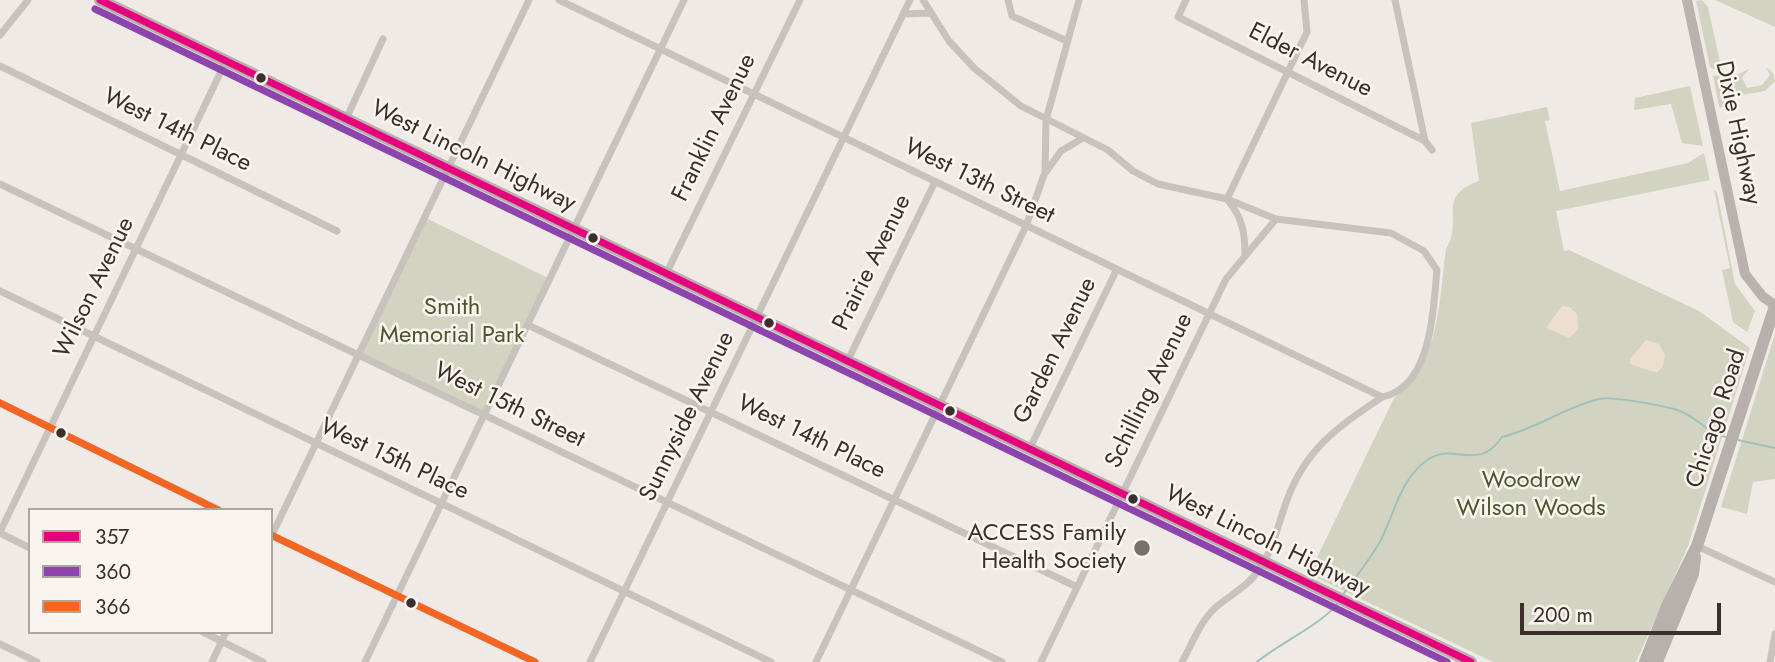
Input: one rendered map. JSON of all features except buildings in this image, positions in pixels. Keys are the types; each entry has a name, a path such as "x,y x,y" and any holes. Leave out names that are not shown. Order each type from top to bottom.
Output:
{"main road":[{"name":"West Lincoln Highway","path":"100,0 1471,662"},
{"name":"Dixie Highway","path":"1686,0 1745,274 1756,290 1775,305"},
{"name":"Chicago Road","path":"1645,662 1667,606 1697,546 1775,305"},
{"name":"Chicago Road","path":"1657,662 1693,573 1697,546"}],"street":[{"path":"0,35 28,0"},
{"path":"273,532 528,0"},
{"name":"West 13th Street","path":"559,0 1382,397"},
{"path":"365,662 684,0"},
{"name":"Franklin Avenue","path":"666,274 800,0"},
{"name":"Sunnyside Avenue","path":"590,662 910,0"},
{"path":"923,0 949,41 974,68 1021,106 1108,150 1133,171 1158,184 1227,198 1276,219 1391,233 1424,251 1437,270 1428,344 1413,377 1392,395 1382,397 1331,432 1314,450 1288,496 1264,564 1248,586 1214,609 1202,624 1182,662"},
{"path":"1008,0 1012,16 1067,41"},
{"path":"1045,172 1046,120 1079,0"},
{"name":"Elder Avenue","path":"1186,0 1178,17 1424,141"},
{"path":"1227,198 1307,32 1304,0"},
{"path":"1395,0 1424,141 1432,150"},
{"path":"903,14 930,13"},
{"path":"346,119 383,39"},
{"name":"Wilson Avenue","path":"0,533 226,61"},
{"name":"West 14th Place","path":"0,66 337,231"},
{"path":"816,662 1026,226 1045,172 1061,151 1083,138"},
{"name":"Prairie Avenue","path":"847,362 935,182"},
{"name":"West 15th Street","path":"0,184 1002,662"},
{"path":"1227,198 1239,213 1244,226 1245,256"},
{"name":"Schilling Avenue","path":"1041,662 1226,278 1276,219"},
{"name":"Garden Avenue","path":"1029,450 1117,269"},
{"name":"West 15th Place","path":"0,291 771,662"},
{"name":"West 14th Place","path":"528,325 1077,587"},
{"path":"0,403 215,508"},
{"path":"0,533 28,547"},
{"path":"273,537 535,662"},
{"path":"1697,546 1775,582"},
{"path":"207,634 263,662"},
{"path":"212,662 225,634"},
{"path":"1770,662 1775,634"},
{"path":"0,644 37,662"}],"green space":[{"path":"1702,0 1708,7 1720,62 1714,69 1710,67 1696,1"},
{"path":"1715,0 1775,0 1775,27"},
{"path":"1766,67 1773,73 1775,81 1765,91 1724,98 1725,107 1719,107 1713,76 1720,75 1720,84 1727,85 1730,78 1749,69 1742,78 1747,88 1762,85 1770,75"},
{"path":"1690,86 1703,146 1682,143 1671,104 1634,110 1635,98"},
{"name":"Woodrow Wilson Woods","path":"1547,107 1550,120 1545,121 1560,191 1688,163 1704,153 1710,180 1556,211 1564,251 1569,250 1699,311 1750,348 1688,546 1636,662 1493,662 1309,574 1394,398 1421,368 1429,350 1439,310 1446,249 1453,228 1454,202 1465,187 1479,181 1471,123"},
{"path":"1714,190 1717,192 1735,284 1755,311 1747,332 1733,322 1722,270 1730,268"},
{"name":"Smith Memorial Park","path":"424,217 550,279 484,416 358,356"},
{"path":"1775,334 1775,479 1753,482 1747,514 1721,507"}],"sand":[{"path":"1562,306 1570,307 1577,314 1578,329 1570,338 1546,328"},
{"path":"1646,340 1659,344 1665,355 1663,366 1657,373 1630,364 1630,359"}],"waterway":[{"path":"1344,593 1381,540 1410,477 1436,455 1484,453 1493,448 1502,437 1527,429 1574,407 1606,398 1636,401 1681,411 1712,432 1726,437"},
{"path":"1738,440 1775,448"},
{"path":"1257,662 1321,619 1337,604"}],"transit line":[{"name":"357","path":"100,0 1471,662"},
{"name":"360","path":"95,9 1447,662"},
{"name":"366","path":"0,403 214,508"},
{"name":"366","path":"273,536 535,662"}],"place":[{"name":"ACCESS Family Health Society","path":"1142,548"}]}
